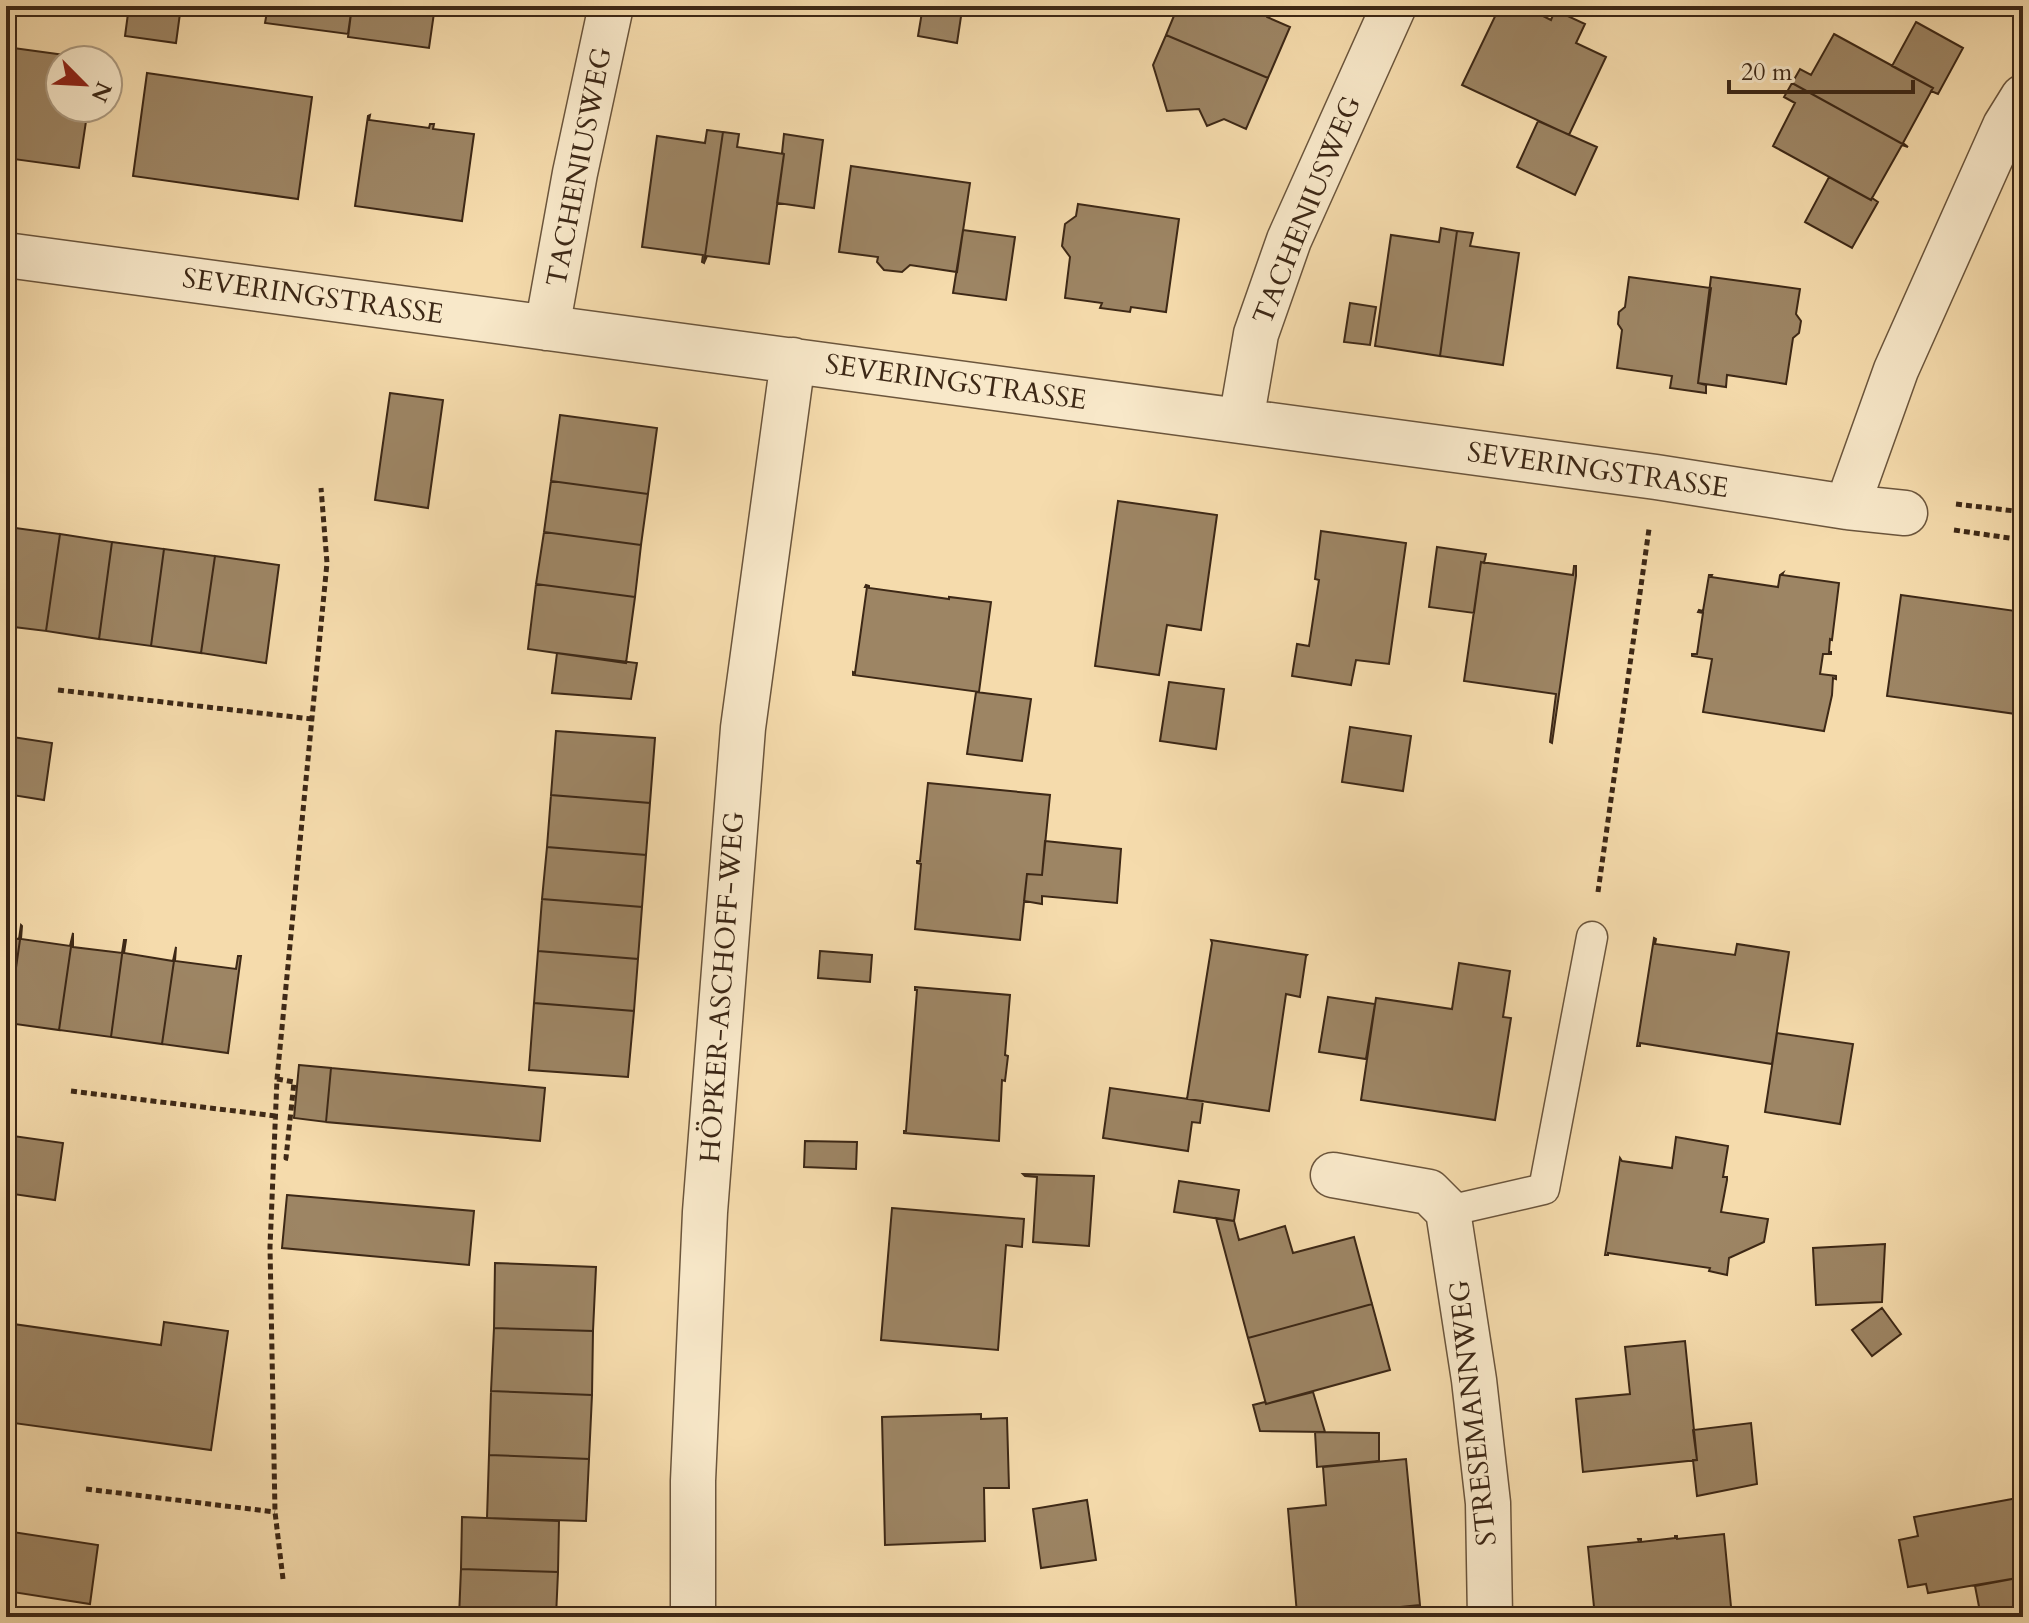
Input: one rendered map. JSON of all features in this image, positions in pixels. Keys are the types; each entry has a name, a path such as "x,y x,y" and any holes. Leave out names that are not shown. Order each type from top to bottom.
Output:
{"street":[{"name":"TACHENIUSWEG","path":"547,328 575,173 611,6"},
{"name":"TACHENIUSWEG","path":"1241,421 1256,334 1289,240 1394,6"},
{"path":"1847,507 1896,370 2005,126 2023,97"},
{"name":"SEVERINGSTRASSE","path":"6,255 1905,513"},
{"name":"HÖPKER-ASCHOFF-WEG","path":"693,1617 693,1481 705,1212 743,728 793,360"},
{"path":"1333,1175 1429,1192 1448,1211"},
{"name":"STRESEMANNWEG","path":"1448,1211 1474,1380 1488,1503 1490,1617"}],"lane":[{"path":"1448,1211 1544,1189 1592,937"}],"path":[{"path":"1592,937 1656,477"},
{"path":"283,1579 275,1512 270,1247 277,1079 327,563 321,488"},
{"path":"1905,513 1938,502 2023,512"},
{"path":"1905,513 1929,527 2023,540"},
{"path":"58,690 312,719"},
{"path":"277,1079 294,1082 286,1158 291,1159"},
{"path":"71,1091 276,1116"},
{"path":"86,1489 275,1512"}],"building":[{"path":"129,6 181,6 176,43 125,36"},
{"path":"268,6 352,6 348,34 265,23"},
{"path":"352,6 435,6 429,48 348,37"},
{"path":"923,6 962,10 957,43 918,36"},
{"path":"1178,6 1262,6 1267,17 1290,27 1268,78 1166,35"},
{"path":"1500,6 1523,6 1551,20 1555,10 1585,24 1576,43 1606,57 1569,135 1462,85"},
{"path":"1916,22 1963,48 1938,94 1931,91 1933,88 1892,66"},
{"path":"1834,34 1933,88 1903,143 1908,147 1792,83 1800,69 1811,75"},
{"path":"1166,35 1268,78 1246,129 1224,119 1207,126 1199,109 1167,111 1153,65"},
{"path":"6,47 44,52 44,124 86,124 79,168 6,158"},
{"path":"147,73 312,97 298,199 133,176"},
{"path":"1792,83 1908,147 1902,145 1871,200 1773,146 1795,103 1784,97"},
{"path":"368,116 369,120 429,128 430,124 434,124 433,129 474,134 462,221 355,206"},
{"path":"1538,121 1597,147 1575,195 1517,167"},
{"path":"707,130 723,132 704,263 703,255 642,247 657,136 705,143"},
{"path":"723,132 739,134 737,147 784,154 769,264 707,256 704,263"},
{"path":"784,134 823,140 814,208 777,203"},
{"path":"851,166 970,183 957,272 910,265 902,272 884,270 877,262 878,257 839,252"},
{"path":"1829,177 1878,202 1852,248 1805,222"},
{"path":"1078,204 1179,219 1166,312 1131,307 1130,312 1100,308 1102,303 1065,298 1070,257 1062,246 1065,224 1076,216"},
{"path":"1441,228 1457,231 1440,356 1375,346 1391,235 1439,242"},
{"path":"963,230 1015,237 1006,300 953,293"},
{"path":"1457,231 1473,233 1470,246 1519,253 1503,365 1440,356"},
{"path":"1629,277 1711,288 1698,383 1706,385 1706,393 1670,388 1672,376 1617,368 1622,330 1618,324 1619,312 1625,307"},
{"path":"1711,277 1800,289 1796,314 1801,321 1799,333 1793,338 1786,384 1727,375 1726,387 1698,383"},
{"path":"1350,303 1376,307 1370,345 1344,342"},
{"path":"390,393 443,400 428,508 375,500"},
{"path":"560,415 657,428 648,494 551,481"},
{"path":"551,481 648,494 641,545 544,532"},
{"path":"1118,501 1217,515 1201,630 1167,625 1159,675 1095,666"},
{"path":"8,527 60,534 46,631 6,626"},
{"path":"1321,531 1406,543 1389,664 1356,660 1351,685 1292,676 1297,644 1309,646 1319,580 1315,579"},
{"path":"544,532 641,545 635,597 536,584"},
{"path":"60,534 112,542 99,639 46,631"},
{"path":"112,542 164,549 151,646 99,639"},
{"path":"1437,547 1486,554 1484,563 1481,562 1474,613 1429,607"},
{"path":"164,549 215,556 201,653 151,646"},
{"path":"215,556 279,565 266,663 201,653"},
{"path":"1481,562 1573,575 1576,566 1552,743 1556,694 1464,681"},
{"path":"1709,575 1778,587 1780,575 1839,583 1830,639 1831,654 1823,654 1820,674 1836,676 1836,679 1833,678 1824,731 1703,712 1712,659 1692,654 1697,654 1703,613 1698,612 1703,611"},
{"path":"536,584 635,597 626,663 528,649"},
{"path":"866,585 869,588 949,599 991,602 979,692 853,675"},
{"path":"1901,595 2023,612 2023,715 1887,696"},
{"path":"557,653 637,663 631,699 552,693"},
{"path":"1169,682 1224,689 1216,749 1160,741"},
{"path":"976,692 1031,699 1022,761 967,754"},
{"path":"1350,727 1411,736 1403,791 1342,782"},
{"path":"556,731 655,738 650,803 551,795"},
{"path":"6,736 52,743 44,800 6,794"},
{"path":"928,783 1050,795 1042,875 1027,874 1020,940 915,929 921,864 917,861 920,861"},
{"path":"551,795 650,803 646,855 547,847"},
{"path":"1045,841 1121,849 1117,903 1042,896 1042,904 1024,901 1027,874 1042,875"},
{"path":"547,847 646,855 642,907 542,899"},
{"path":"542,899 642,907 638,959 538,951"},
{"path":"21,925 8,1023 6,937 19,939"},
{"path":"22,926 21,939 70,946 73,933 59,1030 8,1023"},
{"path":"73,933 73,947 122,953 124,940 111,1037 59,1030"},
{"path":"1654,938 1655,944 1735,955 1737,944 1789,952 1772,1064 1640,1043 1637,1046"},
{"path":"124,940 124,953 173,961 176,947 162,1044 111,1037"},
{"path":"1211,940 1307,955 1300,997 1286,994 1269,1111 1187,1099"},
{"path":"176,947 175,961 236,969 238,956 241,956 228,1053 162,1044"},
{"path":"538,951 638,959 634,1011 534,1003"},
{"path":"820,951 872,955 870,982 818,978"},
{"path":"1459,963 1510,971 1503,1017 1511,1018 1495,1120 1361,1100 1376,998 1452,1009"},
{"path":"915,987 1010,995 1005,1055 1008,1056 1005,1081 1002,1080 999,1141 904,1133"},
{"path":"1328,997 1375,1004 1366,1059 1319,1052"},
{"path":"534,1003 634,1011 628,1077 529,1070"},
{"path":"1777,1033 1853,1044 1840,1124 1765,1112"},
{"path":"299,1065 331,1068 326,1122 294,1118"},
{"path":"331,1068 545,1088 540,1141 326,1122"},
{"path":"1110,1088 1203,1101 1200,1123 1192,1122 1188,1151 1103,1138"},
{"path":"6,1135 63,1143 55,1200 6,1193"},
{"path":"1676,1137 1728,1146 1723,1177 1727,1180 1721,1212 1768,1219 1764,1242 1729,1258 1727,1275 1709,1271 1710,1268 1605,1255 1620,1158 1622,1161 1672,1168"},
{"path":"805,1141 857,1142 856,1169 804,1167"},
{"path":"1023,1174 1094,1176 1089,1246 1033,1242 1037,1177"},
{"path":"1179,1181 1239,1190 1234,1221 1174,1212"},
{"path":"287,1195 474,1211 469,1265 282,1248"},
{"path":"892,1208 1024,1219 1022,1247 1006,1245 998,1350 881,1340"},
{"path":"1216,1218 1234,1221 1239,1240 1285,1226 1293,1253 1354,1237 1372,1304 1248,1338"},
{"path":"1885,1244 1882,1302 1816,1305 1813,1248"},
{"path":"495,1263 596,1267 593,1331 494,1328"},
{"path":"1372,1304 1390,1370 1266,1404 1248,1338"},
{"path":"1882,1308 1901,1334 1872,1356 1852,1330"},
{"path":"164,1322 228,1331 211,1450 6,1422 6,1323 161,1345"},
{"path":"494,1328 593,1331 592,1395 491,1391"},
{"path":"1685,1341 1697,1460 1583,1472 1576,1399 1630,1394 1625,1347"},
{"path":"491,1391 592,1395 589,1459 489,1455"},
{"path":"1313,1392 1325,1432 1260,1431 1253,1405"},
{"path":"981,1414 981,1419 1007,1418 1009,1488 984,1488 985,1541 885,1545 882,1417"},
{"path":"1751,1423 1757,1484 1697,1496 1693,1430"},
{"path":"1315,1432 1379,1433 1379,1461 1317,1467"},
{"path":"489,1455 589,1459 586,1521 487,1518"},
{"path":"1406,1459 1420,1605 1297,1614 1288,1509 1326,1505 1323,1467"},
{"path":"2023,1497 2023,1577 1928,1593 1926,1584 1908,1587 1899,1540 1918,1536 1914,1517"},
{"path":"1087,1500 1096,1560 1041,1568 1033,1509"},
{"path":"462,1517 559,1521 558,1572 461,1569"},
{"path":"6,1531 98,1545 90,1604 6,1591"},
{"path":"1724,1534 1732,1617 1595,1617 1588,1547 1639,1542 1638,1539 1641,1542 1675,1536 1677,1539"},
{"path":"461,1569 558,1572 556,1617 459,1617"},
{"path":"2023,1577 2023,1617 1981,1617 1975,1586"}]}
